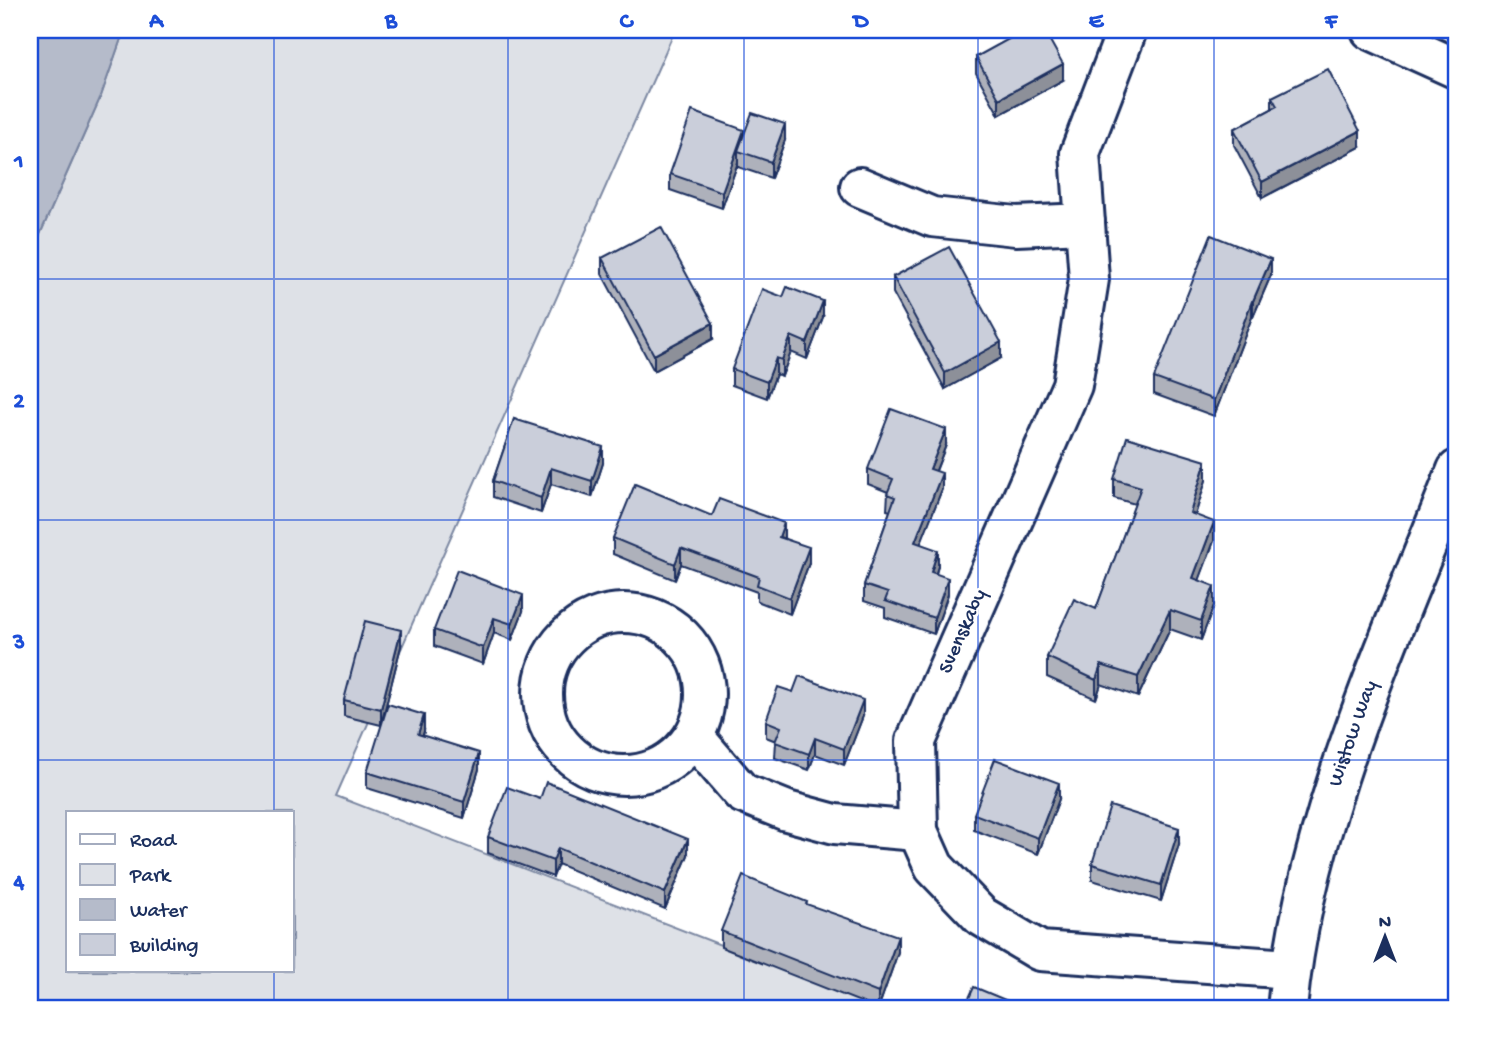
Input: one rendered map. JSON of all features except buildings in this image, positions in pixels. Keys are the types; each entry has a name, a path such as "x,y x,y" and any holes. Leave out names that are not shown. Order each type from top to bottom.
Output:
{"street":[{"name":"Svenskaby","path":"1127,30 1080,153 1089,279 1072,385 916,741 918,831 934,867 981,916 1040,951 1290,969"},
{"path":"1371,30 1457,69"},
{"path":"860,187 932,218 1016,226 1085,223"},
{"name":"Wistow Way","path":"1287,1009 1290,969 1311,865 1359,720 1457,470"},
{"path":"634,612 658,619 680,634 697,656 705,683 704,711 694,737 675,758 650,772 622,776 594,770 570,755 552,733 544,709 542,683 550,659 564,638 584,622 608,613 634,612"},
{"path":"694,737 742,793 787,811 835,824 918,831"}],"green space":[{"path":"124,30 675,30 336,796 886,1009 30,1009 30,257 101,96"}],"water":[{"path":"30,30 124,30 101,96 30,257"}]}
